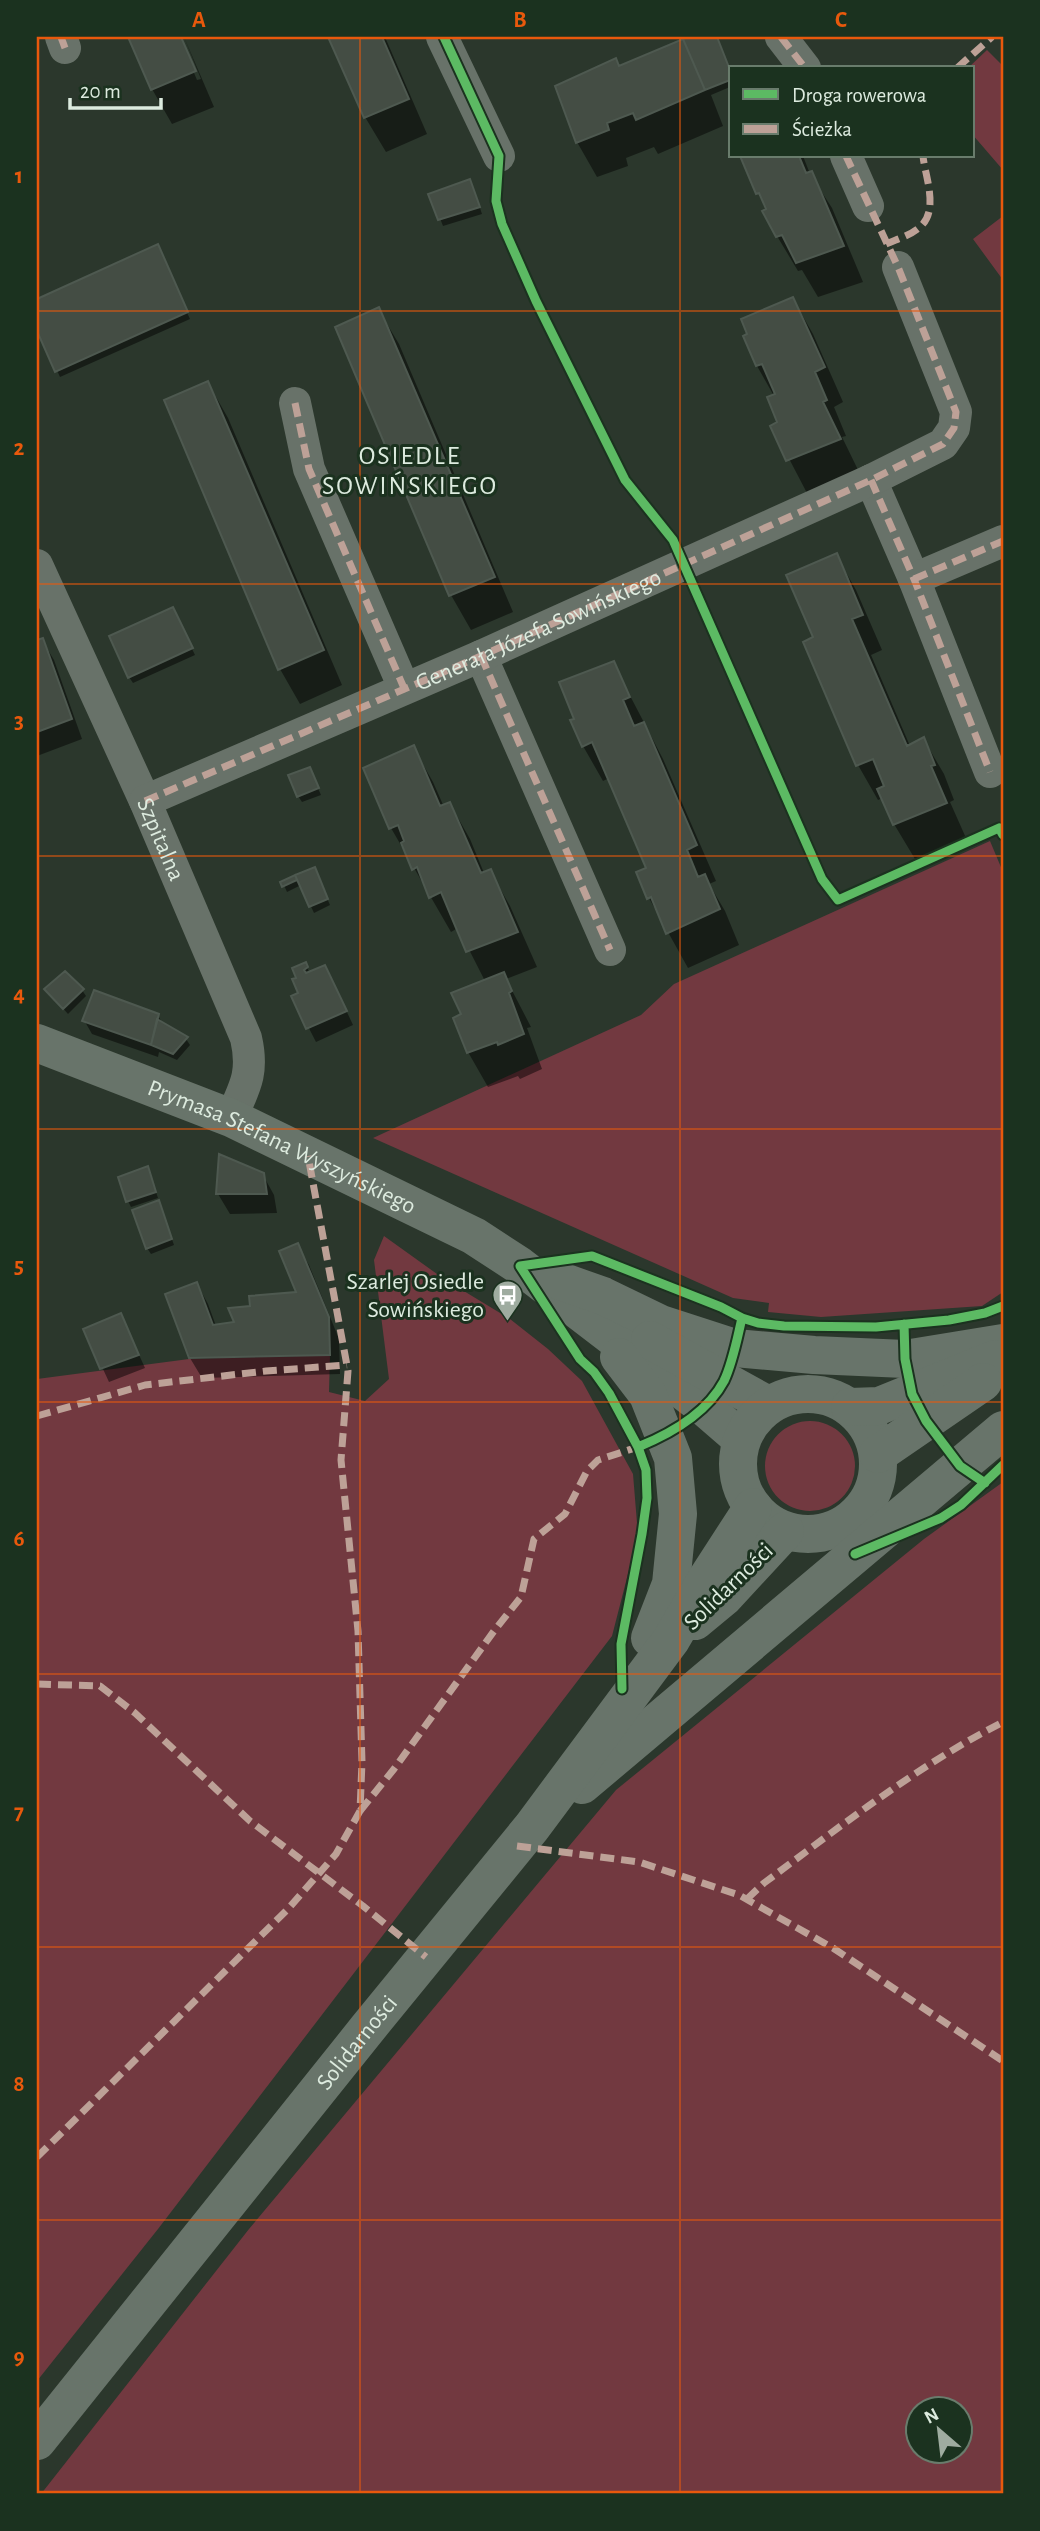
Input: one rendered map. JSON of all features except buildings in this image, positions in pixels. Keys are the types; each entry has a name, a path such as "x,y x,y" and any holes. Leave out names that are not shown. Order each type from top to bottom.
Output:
{"street":[{"path":"445,37 499,156"},
{"path":"781,37 803,66"},
{"path":"847,158 868,206"},
{"name":"Generała Józefa Sowińskiego","path":"145,801 481,656 871,480 943,444 954,428 956,412 898,267"},
{"path":"295,403 309,470 404,688"},
{"path":"871,480 914,579 990,772"},
{"path":"914,579 1003,541"},
{"name":"Szpitalna","path":"37,565 43,600 145,801 246,1038 250,1058 248,1082 231,1118"},
{"path":"481,656 610,950"},
{"name":"Prymasa Stefana Wyszyńskiego","path":"37,1043 231,1118 474,1236 520,1266 768,1405"},
{"path":"520,1266 603,1296 661,1324 735,1348 905,1359 1003,1343"},
{"path":"520,1266 621,1358 648,1395 673,1458 678,1514 671,1584 653,1632 585,1756"},
{"name":"Prymasa Stefana Wyszyńskiego","path":"520,1266 704,1407 741,1439"},
{"path":"850,1407 879,1406 1003,1356"},
{"path":"878,1454 1003,1368"},
{"path":"809,1393 831,1396 850,1407 869,1428 878,1454 877,1479 868,1500 853,1519 832,1530 808,1534 785,1531 762,1517 745,1497 737,1468 741,1439 768,1405 788,1395 809,1393"},
{"path":"532,1827 1003,1430"},
{"name":"Solidarności","path":"37,2441 532,1827 671,1640 753,1507"},
{"name":"Solidarności","path":"671,1640 724,1597 785,1531"}],"shaded area":[{"path":"987,50 1003,66 1003,170 974,136 974,66 970,66"},
{"path":"1003,216 1003,280 973,239"},
{"path":"990,841 1003,872 1003,1292 982,1306 821,1317 768,1312 769,1303 733,1298 373,1138 641,1015 674,984"},
{"path":"384,1236 444,1279 510,1319 582,1381 633,1474 638,1535 612,1636 158,2229 37,2381 37,1379 189,1359 330,1355 329,1392 365,1401 389,1379 374,1260"},
{"path":"810,1421 827,1424 842,1434 852,1449 855,1466 852,1483 842,1498 827,1508 810,1511 793,1508 778,1498 768,1483 765,1466 768,1449 778,1434 793,1424"},
{"path":"1003,1482 1003,2494 41,2494 249,2229 616,1790 924,1539"}],"marked path":[{"path":"61,37 65,48"},
{"path":"781,37 803,66"},
{"path":"959,66 992,37"},
{"path":"145,801 481,656 871,480 943,444 954,428 956,412 898,267 847,158"},
{"path":"886,244 913,232 926,219 930,192 923,158"},
{"path":"295,403 309,469 404,688"},
{"path":"871,480 914,579 990,772"},
{"path":"914,579 1003,541"},
{"path":"481,656 610,950"},
{"path":"37,2157 288,1909 336,1854 360,1811 362,1762 358,1631 341,1460 348,1371 308,1156"},
{"path":"37,1416 145,1385 347,1365"},
{"path":"360,1811 521,1597 534,1539 565,1514 587,1471 598,1460 644,1445"},
{"path":"37,1684 100,1686 135,1713 250,1821 426,1957"},
{"path":"747,1899 764,1883 880,1798 940,1758 1003,1722"},
{"path":"517,1846 639,1862 739,1895 833,1948 1003,2061"}],"cycle path":[{"path":"444,37 499,156 496,201 502,224 536,301 625,480 673,540 822,879 838,900 999,828 1003,835"},
{"path":"622,1689 621,1644 642,1534 647,1498 646,1470 638,1447 609,1393 594,1372 580,1359 520,1266 592,1256 721,1307 742,1318 784,1326 876,1327 949,1320 985,1313 1003,1306"},
{"path":"638,1447 687,1421 717,1392 730,1366 742,1318"},
{"path":"904,1324 905,1359 912,1394 926,1421 960,1466 985,1483"},
{"path":"855,1554 941,1518 961,1505 1003,1465"}],"place":[{"name":"Szarlej Osiedle Sowińskiego","path":"507,1322"}],"district":[{"name":"OSIEDLE SOWIŃSKIEGO","path":"410,470"}]}
